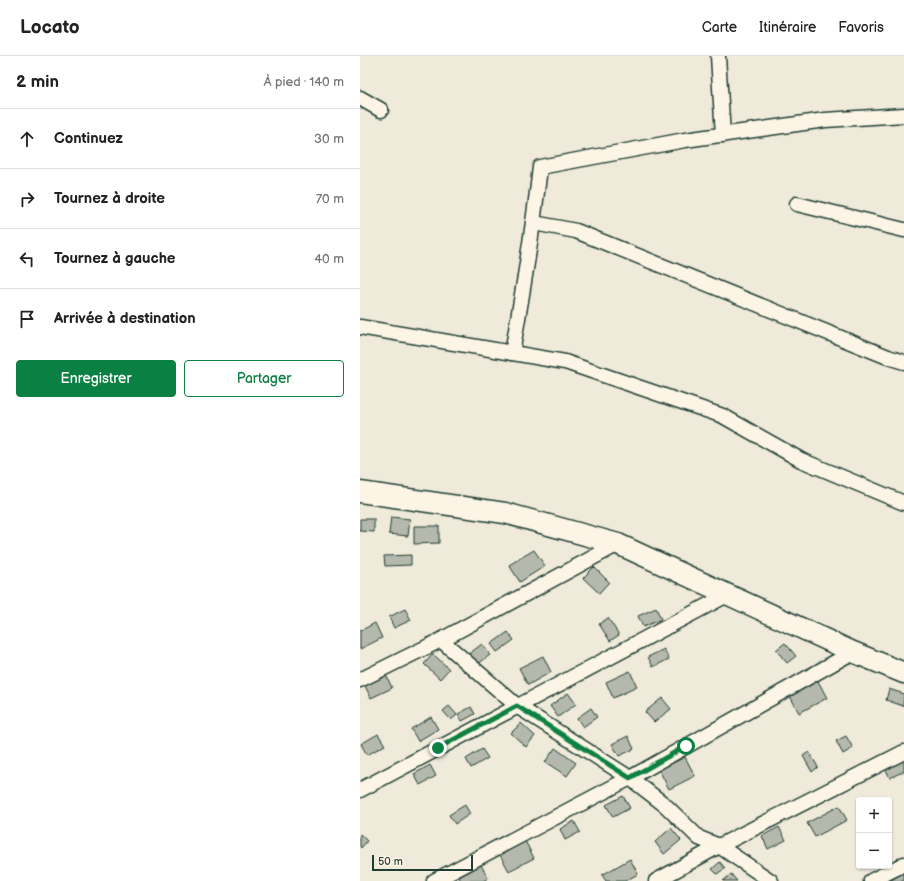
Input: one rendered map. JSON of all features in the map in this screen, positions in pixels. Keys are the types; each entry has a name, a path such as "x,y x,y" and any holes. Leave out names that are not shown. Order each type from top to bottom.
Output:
{"street":[{"path":"718,56 723,135"},
{"path":"360,98 381,110"},
{"path":"512,353 534,222 540,167 685,140 825,120 904,115"},
{"path":"797,204 904,230"},
{"path":"534,222 576,231 880,354 904,362"},
{"path":"360,327 565,362 723,416 801,460 904,503"},
{"path":"360,492 505,513 618,544 853,652 904,673"},
{"path":"360,680 441,640 618,544"},
{"path":"360,790 727,595"},
{"path":"441,640 517,706 630,778 665,805 698,838 719,846 771,881"},
{"path":"434,881 630,778 853,652"},
{"path":"656,881 719,846 904,752"},
{"path":"871,881 904,864"}],"building":[{"path":"391,517 410,519 408,536 389,534"},
{"path":"360,519 374,519 374,532 360,531"},
{"path":"414,526 439,526 439,543 414,544"},
{"path":"534,550 545,566 520,582 509,565"},
{"path":"411,555 411,565 385,566 384,556"},
{"path":"594,567 609,582 599,593 583,578"},
{"path":"656,608 661,619 643,627 638,616"},
{"path":"405,609 411,620 394,628 389,617"},
{"path":"608,618 619,635 610,641 599,624"},
{"path":"375,623 382,638 360,649 360,631"},
{"path":"508,632 514,640 497,652 491,644"},
{"path":"785,643 796,656 787,663 776,650"},
{"path":"482,644 490,655 474,667 466,656"},
{"path":"664,649 669,659 653,667 648,657"},
{"path":"433,654 449,669 440,679 424,664"},
{"path":"543,656 551,672 528,685 519,668"},
{"path":"630,671 637,687 613,698 606,682"},
{"path":"386,675 392,688 371,698 365,686"},
{"path":"818,681 827,698 799,713 790,696"},
{"path":"889,689 904,694 903,706 886,700"},
{"path":"568,693 576,704 558,717 550,706"},
{"path":"662,698 671,709 654,722 645,712"},
{"path":"449,706 457,715 451,720 443,711"},
{"path":"471,707 475,714 462,721 458,714"},
{"path":"591,708 597,717 583,727 577,718"},
{"path":"431,717 438,729 418,741 411,729"},
{"path":"521,723 535,736 526,747 511,733"},
{"path":"378,734 385,745 367,755 361,744"},
{"path":"628,736 634,749 619,756 612,744"},
{"path":"846,736 853,748 843,754 836,741"},
{"path":"555,748 576,763 567,776 545,762"},
{"path":"482,749 488,758 471,768 466,759"},
{"path":"809,752 818,767 812,772 803,756"},
{"path":"685,757 695,776 669,789 659,770"},
{"path":"901,758 904,763 904,771 890,778 884,766"},
{"path":"430,765 436,776 420,785 414,774"},
{"path":"623,796 630,808 613,817 606,805"},
{"path":"465,805 470,814 455,824 449,815"},
{"path":"839,806 847,820 815,837 807,823"},
{"path":"574,821 580,832 565,840 560,829"},
{"path":"779,827 786,840 768,849 762,836"},
{"path":"671,828 681,840 664,854 655,842"},
{"path":"360,834 367,841 361,848 360,846"},
{"path":"525,841 534,858 509,871 500,855"},
{"path":"630,859 638,874 625,881 606,881 602,875"},
{"path":"720,862 725,868 717,874 712,869"},
{"path":"481,865 488,878 483,881 461,881 459,877"},
{"path":"904,873 904,881 889,881"},
{"path":"731,874 737,881 723,881"}],"route":[{"path":"438,748 517,706 630,778 686,746"}]}
